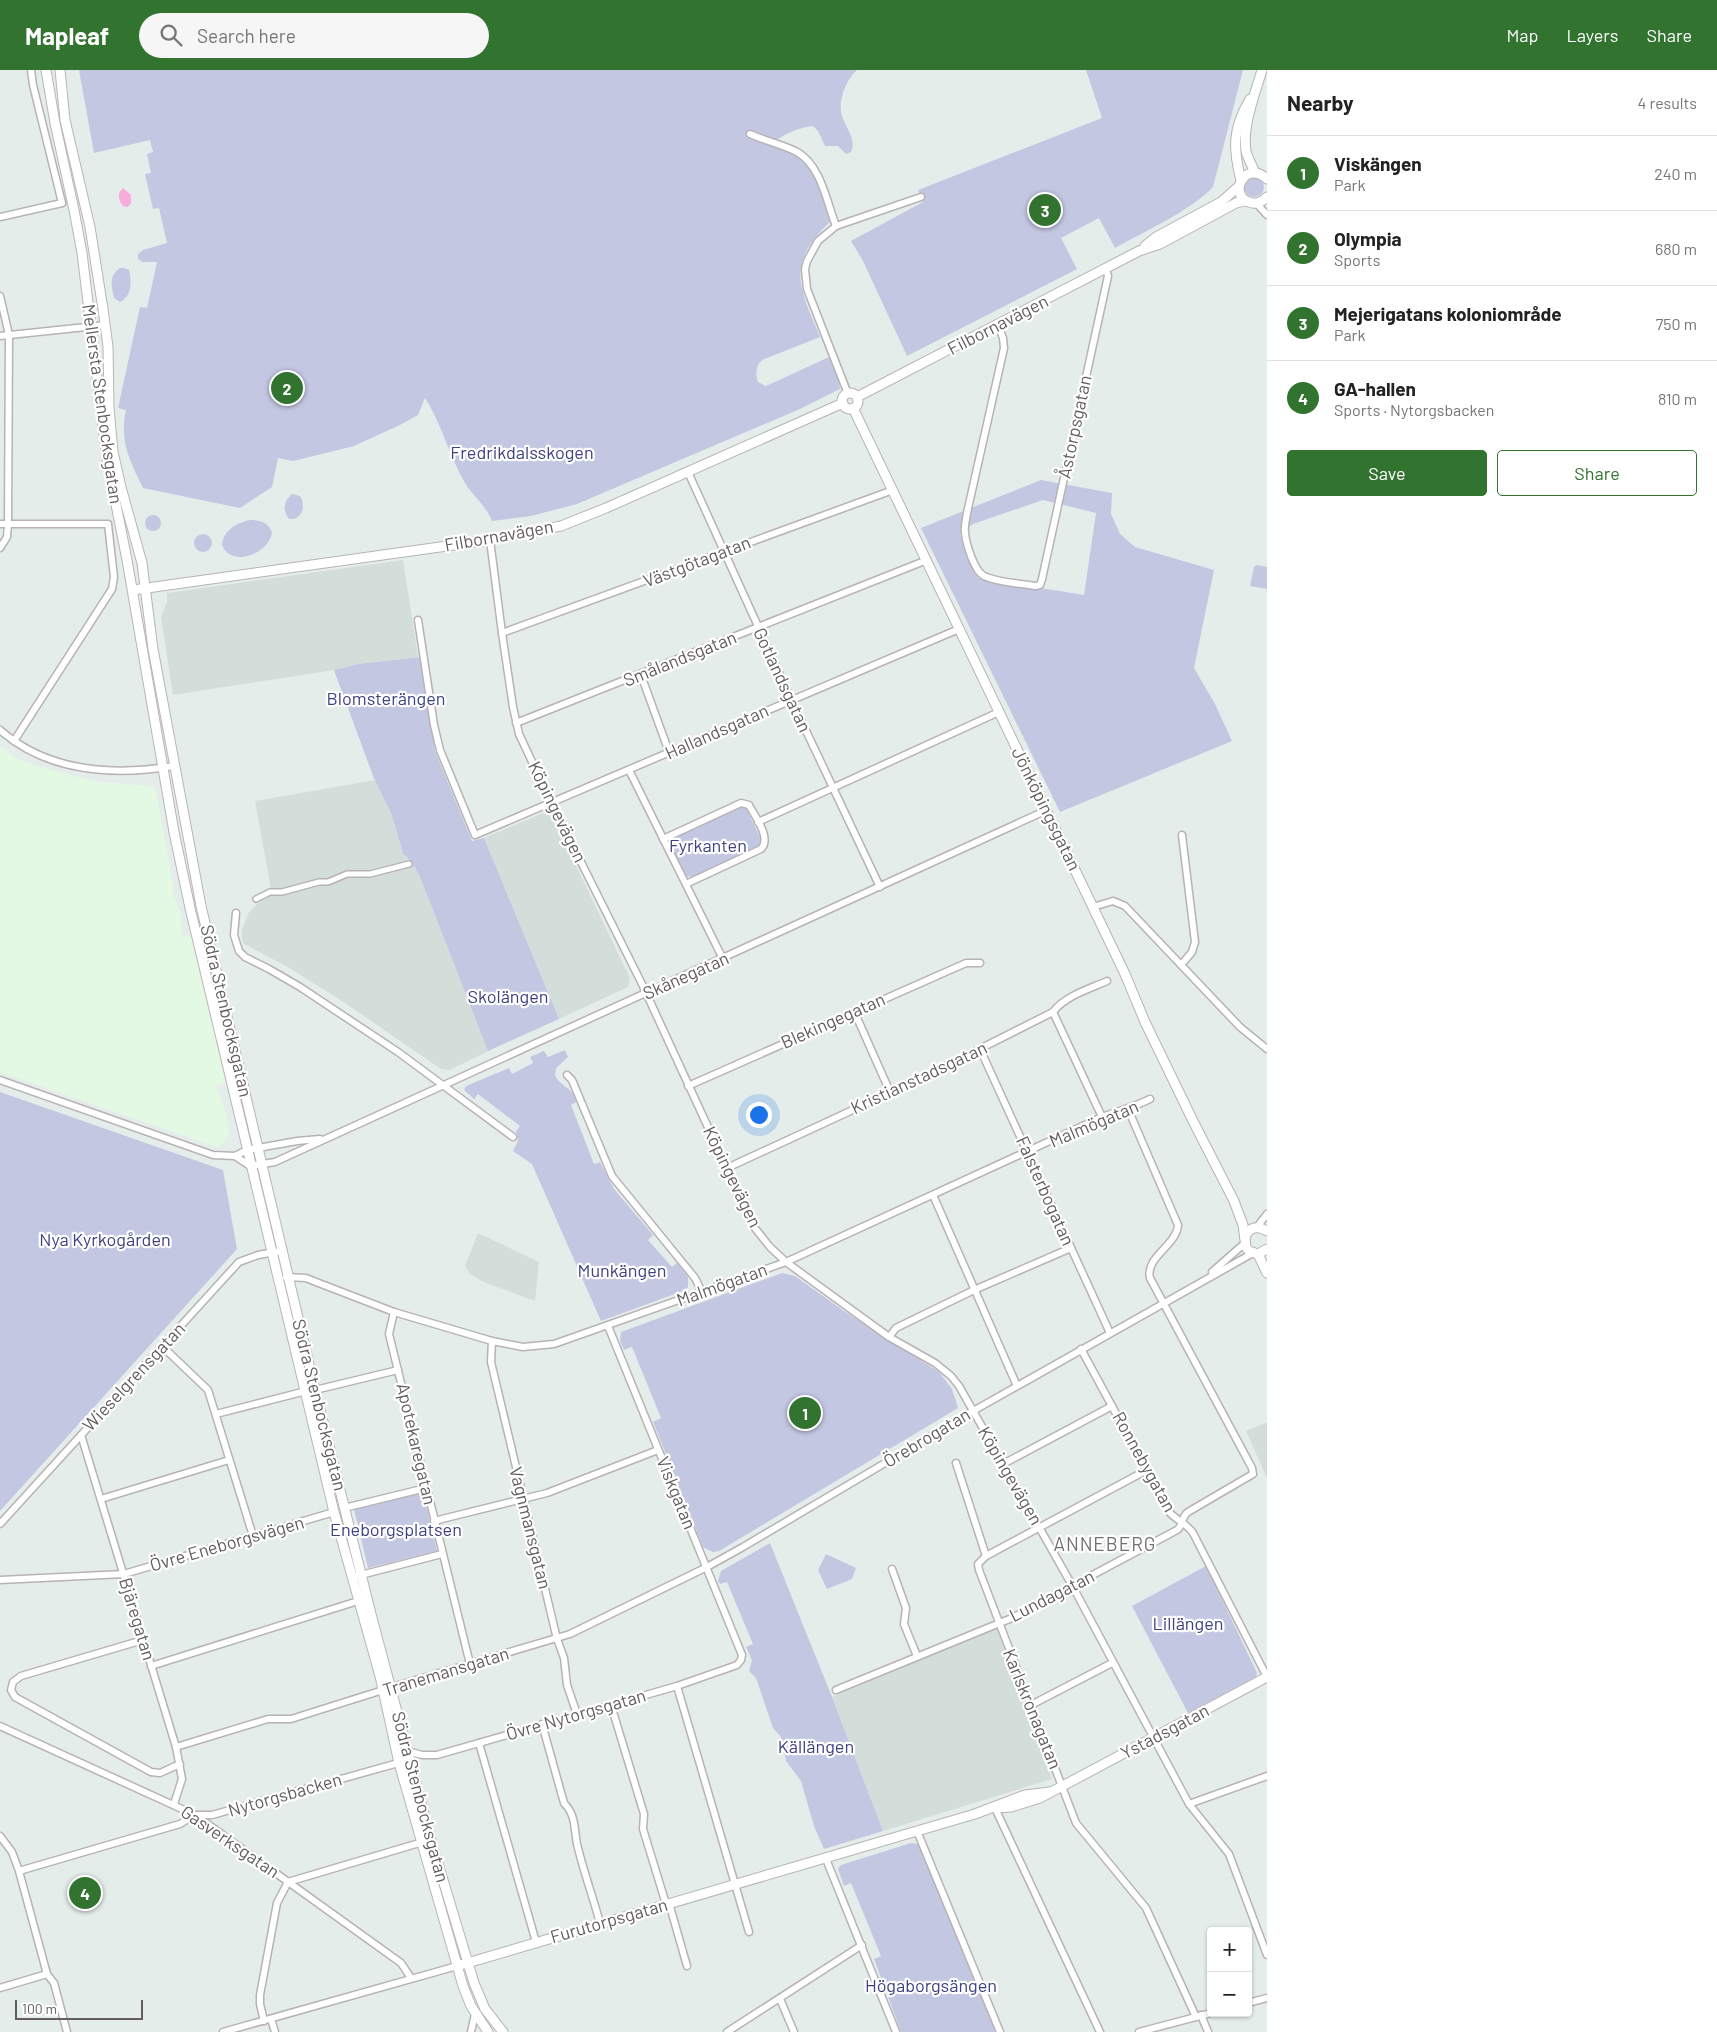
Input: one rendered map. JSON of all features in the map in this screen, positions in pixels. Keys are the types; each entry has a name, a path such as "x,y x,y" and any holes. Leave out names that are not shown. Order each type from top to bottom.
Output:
{"main road":[{"name":"Mellersta Stenbocksgatan","path":"46,70 55,124 74,210 91,326 107,459 163,768"},
{"name":"Mellersta Stenbocksgatan","path":"60,70 66,120 90,227 105,325 113,452 119,481 142,563 153,649 174,766"},
{"path":"1263,74 1244,109 1235,139 1234,152 1240,194 1245,201 1257,204 1267,200"},
{"path":"1254,93 1245,140 1248,158 1263,175"},
{"name":"Filbornavägen","path":"852,395 998,325 1106,270 1139,251 1156,237 1221,202 1247,175 1263,175"},
{"name":"Filbornavägen","path":"1139,251 1160,244 1236,203 1245,201"},
{"path":"852,395 857,403 853,408 847,408 843,403 843,397 852,395"},
{"name":"Filbornavägen","path":"132,590 490,540 534,532 568,523 843,403"},
{"name":"Jönköpingsgatan","path":"853,408 1047,810 1125,974 1161,1055 1238,1211 1244,1241"},
{"name":"Södra Stenbocksgatan","path":"174,766 199,896 288,1277 334,1512 358,1601 408,1755 426,1841 457,1966 475,2014 488,2032"},
{"name":"Södra Stenbocksgatan","path":"163,768 184,883 277,1278 344,1508 361,1575 387,1689 398,1763 485,2009 503,2032"},
{"name":"Jönköpingsgatan","path":"1238,1211 1255,1228"},
{"path":"1266,1272 1255,1253 1246,1247 1244,1241 1249,1230 1255,1228 1267,1232"},
{"path":"1255,1253 1267,1249"},
{"path":"1266,1272 1267,1258"},
{"name":"Ystadsgatan","path":"1064,1786 1267,1677"},
{"name":"Furutorpsgatan","path":"457,1966 826,1859 995,1808 1002,1802 1025,1795 1050,1792 1064,1786"}],"street":[{"path":"32,70 33,85 62,203 74,210"},
{"path":"750,134 796,151 807,159 816,174 836,226"},
{"path":"852,395 813,309 805,278 805,266 814,247 823,236 836,226 921,197"},
{"path":"0,217 62,203"},
{"path":"1257,204 1267,215"},
{"name":"Åstorpsgatan","path":"998,325 1003,338 1004,348 965,525 968,546 977,571 996,579 1034,586 1040,585 1108,276 1106,270"},
{"path":"0,296 9,335 8,524 7,537 0,548"},
{"path":"0,336 105,325"},
{"name":"Gotlandsgatan","path":"688,472 832,789 880,887"},
{"name":"Västgötagatan","path":"502,633 893,490"},
{"path":"0,524 108,524 114,577 112,589 14,741"},
{"name":"Köpingevägen","path":"490,540 516,723 551,802 647,993 754,1227 770,1247 786,1262 889,1337 935,1363 960,1386 1073,1587 1189,1804 1232,1858 1267,1955"},
{"name":"Smålandsgatan","path":"516,723 927,560"},
{"name":"Hallandsgatan","path":"418,620 440,750 475,835 791,699 960,629"},
{"path":"641,675 669,752"},
{"path":"758,822 999,712"},
{"path":"0,730 34,753 89,770 104,771 174,766"},
{"path":"629,770 723,959"},
{"path":"663,839 741,803 749,805 758,822 765,839 761,849 686,884"},
{"name":"Skånegatan","path":"250,1166 261,1166 275,1162 348,1130 1047,810"},
{"path":"1182,835 1194,945 1192,952 1182,966"},
{"path":"256,899 270,892 282,892 319,882 328,882 347,874 370,874 409,864"},
{"path":"1093,907 1110,901 1122,904 1240,1027 1267,1049"},
{"path":"236,913 234,935 239,951 245,957 300,987 398,1052 513,1137"},
{"name":"Blekingegatan","path":"688,1086 966,963 980,963"},
{"name":"Kristianstadsgatan","path":"727,1168 980,1049 1053,1012 1058,1005 1107,981"},
{"path":"854,1011 890,1092"},
{"path":"1053,1012 1102,1118"},
{"name":"Falsterbogatan","path":"980,1049 1110,1333"},
{"path":"567,1074 572,1080 615,1182 695,1278 702,1292"},
{"path":"0,1080 213,1155 235,1156 250,1166"},
{"name":"Malmögatan","path":"277,1278 288,1277 316,1282 394,1312 492,1341 523,1347 539,1347 567,1341 786,1262 1102,1118 1150,1099"},
{"path":"1128,1109 1178,1222 1177,1233 1152,1264 1149,1272 1151,1281 1163,1305"},
{"name":"Skånegatan","path":"235,1156 247,1150 257,1148 297,1141 324,1139"},
{"path":"933,1195 1017,1386"},
{"path":"1255,1228 1267,1214"},
{"name":"Örebrogatan","path":"1202,1281 1244,1241"},
{"path":"889,1337 896,1328 974,1290 1071,1248"},
{"name":"Wieselgrensgatan","path":"0,1524 239,1262 281,1251"},
{"name":"Örebrogatan","path":"707,1567 762,1537 1081,1349 1255,1253"},
{"name":"Lundagatan","path":"836,1690 1012,1618 1073,1587 1177,1530 1180,1528 1181,1521 1188,1512 1252,1476 1253,1470 1234,1432 1163,1305"},
{"name":"Apotekaregatan","path":"394,1312 389,1334 470,1664"},
{"name":"Viskgatan","path":"608,1326 707,1567 742,1655 741,1660"},
{"name":"Vagnmansgatan","path":"492,1341 490,1362 557,1638 564,1658 568,1684 577,1714"},
{"path":"162,1347 206,1388 216,1414 253,1536"},
{"name":"Ronnebygatan","path":"1081,1349 1170,1513 1193,1533 1267,1677"},
{"path":"216,1414 398,1370"},
{"path":"1003,1464 1112,1406"},
{"name":"Bjäregatan","path":"81,1435 176,1747 182,1779 174,1804"},
{"path":"434,1521 548,1493 658,1450"},
{"path":"102,1499 229,1460"},
{"name":"Karlskronagatan","path":"956,1463 986,1556 978,1564 979,1570 998,1623 1064,1786 1076,1823 1146,1908 1198,2016 1208,2032"},
{"path":"986,1556 1147,1470"},
{"path":"344,1508 426,1488"},
{"name":"Övre Eneborgsvägen","path":"0,1580 124,1574 334,1512"},
{"path":"351,1577 442,1554"},
{"name":"Tranemansgatan","path":"176,1747 268,1719 288,1720 557,1638 582,1628 707,1567"},
{"path":"892,1569 906,1608 904,1624 917,1656"},
{"path":"151,1666 358,1601"},
{"path":"143,1640 21,1676 14,1680 11,1685 12,1692 15,1697 156,1774 180,1764"},
{"name":"Övre Nytorgsgatan","path":"408,1755 437,1755 676,1686 737,1665 741,1660"},
{"path":"1031,1705 1112,1663"},
{"path":"676,1686 749,1932"},
{"path":"611,1705 644,1814 643,1829 687,1966"},
{"path":"542,1724 564,1803 570,1809 576,1827 576,1842 600,1923"},
{"name":"Gasverksgatan","path":"0,1726 195,1815 402,1963 412,1978"},
{"path":"479,1743 536,1942"},
{"name":"Nytorgsbacken","path":"19,1871 180,1824 195,1815 212,1815 398,1763 408,1755"},
{"path":"1189,1804 1267,1776"},
{"path":"995,1808 1100,2032"},
{"path":"917,1831 1000,2032"},
{"path":"0,1836 12,1852 19,1871 47,1974 54,1982 67,2032"},
{"path":"264,2020 260,1995 278,1904 288,1882 426,1841"},
{"path":"826,1859 896,2032"},
{"path":"727,2032 862,1945"},
{"name":"Furutorpsgatan","path":"223,2032 457,1966"},
{"path":"0,1988 47,1974"},
{"path":"1252,2002 1267,1998"},
{"path":"780,1999 794,2032"},
{"path":"471,2032 475,2014"},
{"path":"1139,2032 1207,2014"},
{"path":"271,2019 275,2032"}],"shaded area":[{"path":"123,188 131,195 131,203 128,207 123,206 119,199 119,194"},
{"path":"403,560 418,657 358,664 334,670 173,695 161,617 167,602 167,593"},
{"path":"0,746 17,759 40,767 93,781 153,787 156,791 174,890 172,893 181,914 182,937 192,936 226,1083 216,1086 229,1127 229,1135 219,1148 0,1072"},
{"path":"376,780 391,813 402,852 406,858 412,861 420,877 488,1051 450,1070 441,1069 345,1003 288,967 244,944 242,939 242,930 249,912 258,903 272,895 255,801"},
{"path":"543,813 552,816 630,978 628,987 559,1019 484,838"},
{"path":"478,1233 539,1262 535,1301 484,1282 470,1274 465,1266"},
{"path":"1267,1422 1267,1478 1246,1431"},
{"path":"996,1627 1052,1779 883,1831 832,1697"}],"green space":[{"name":"Fredrikdalsskogen","path":"79,70 857,70 844,89 841,100 842,116 853,142 851,152 846,154 838,146 825,146 818,131 813,126 790,132 770,145 789,151 798,156 805,164 821,191 831,221 816,236 807,250 800,276 806,303 820,337 762,360 757,367 756,373 758,382 766,386 829,357 840,389 800,409 577,504 531,516 492,521 465,483 425,398 418,415 354,446 293,461 278,458 272,487 240,508 143,488 127,451 124,431 126,410 118,408 140,307 147,308 157,262 142,262 138,259 138,254 143,250 167,243 159,208 153,209 145,174 151,173 147,154 153,152 150,140 94,153"},
{"path":"1086,70 1243,70 1213,187 1193,204 1115,248 1099,218 1061,238 1077,269 907,356 863,261 851,241 923,202 918,190 1102,118"},
{"path":"1254,177 1261,180 1264,187 1261,194 1254,197 1247,194 1244,187 1247,180"},
{"path":"120,268 129,270 131,284 127,296 120,302 114,298 112,278"},
{"path":"1041,480 1112,493 1111,514 1120,534 1135,547 1214,570 1194,668 1215,704 1232,741 1060,812 921,528","holes":["1043,500 1096,513 1084,595 978,578 964,548 960,534 973,524"]},
{"path":"292,494 300,496 303,502 303,509 300,515 294,519 289,519 285,512 285,506"},
{"path":"153,515 159,517 161,523 159,529 153,531 147,529 145,523 147,517"},
{"path":"250,520 260,521 268,526 272,532 270,540 258,552 250,555 234,556 227,552 222,545 225,535 236,525"},
{"path":"203,534 209,537 212,543 209,549 203,552 197,549 194,543 197,537"},
{"path":"1256,565 1267,567 1267,589 1250,586"},
{"path":"420,657 435,751 472,841 484,838 559,1019 488,1051 420,877 412,862 403,854 391,813 373,776 334,670 358,664"},
{"name":"Fyrkanten","path":"740,807 746,808 761,839 759,846 692,877 685,876 669,844 672,839"},
{"name":"Munkängen","path":"565,1050 568,1057 556,1068 555,1075 575,1097 576,1102 571,1105 594,1164 600,1162 614,1189 653,1235 648,1240 672,1267 677,1263 688,1277 688,1287 683,1291 601,1321 532,1164 513,1151 518,1141 516,1131 520,1126 478,1094 474,1099 464,1090 466,1086 509,1068 512,1074 533,1063 530,1057 544,1051 548,1057"},
{"name":"Nya Kyrkogården","path":"0,1092 223,1170 237,1249 0,1511"},
{"path":"782,1273 795,1276 844,1311 939,1372 952,1389 958,1408 719,1551 713,1552 703,1547 653,1422 661,1418 632,1347 624,1350 620,1341 621,1332"},
{"name":"Eneborgsplatsen","path":"423,1492 437,1551 368,1568 354,1509"},
{"name":"Källängen","path":"770,1543 883,1831 824,1849 814,1826 801,1781 786,1761 781,1737 773,1728 756,1678 749,1671 752,1660 746,1647 753,1644 727,1582 720,1584 718,1581 721,1571"},
{"path":"826,1554 856,1568 852,1579 827,1589 818,1570"},
{"name":"Lillängen","path":"1206,1566 1257,1673 1256,1677 1188,1713 1132,1606"},
{"name":"Högaborgsängen","path":"911,1843 918,1844 921,1849 997,2032 901,2032 874,1959 881,1956 851,1883 844,1886 838,1869 841,1865"}],"place":[{"name":"Mejerigatans koloniområde","path":"1045,210"},
{"name":"Olympia","path":"287,388"},
{"name":"Viskängen","path":"805,1413"},
{"name":"GA-hallen","path":"85,1893"}],"district":[{"name":"ANNEBERG","path":"1105,1544"}],"park label":[{"name":"Blomsterängen","path":"386,699"},
{"name":"Skolängen","path":"508,997"}]}
